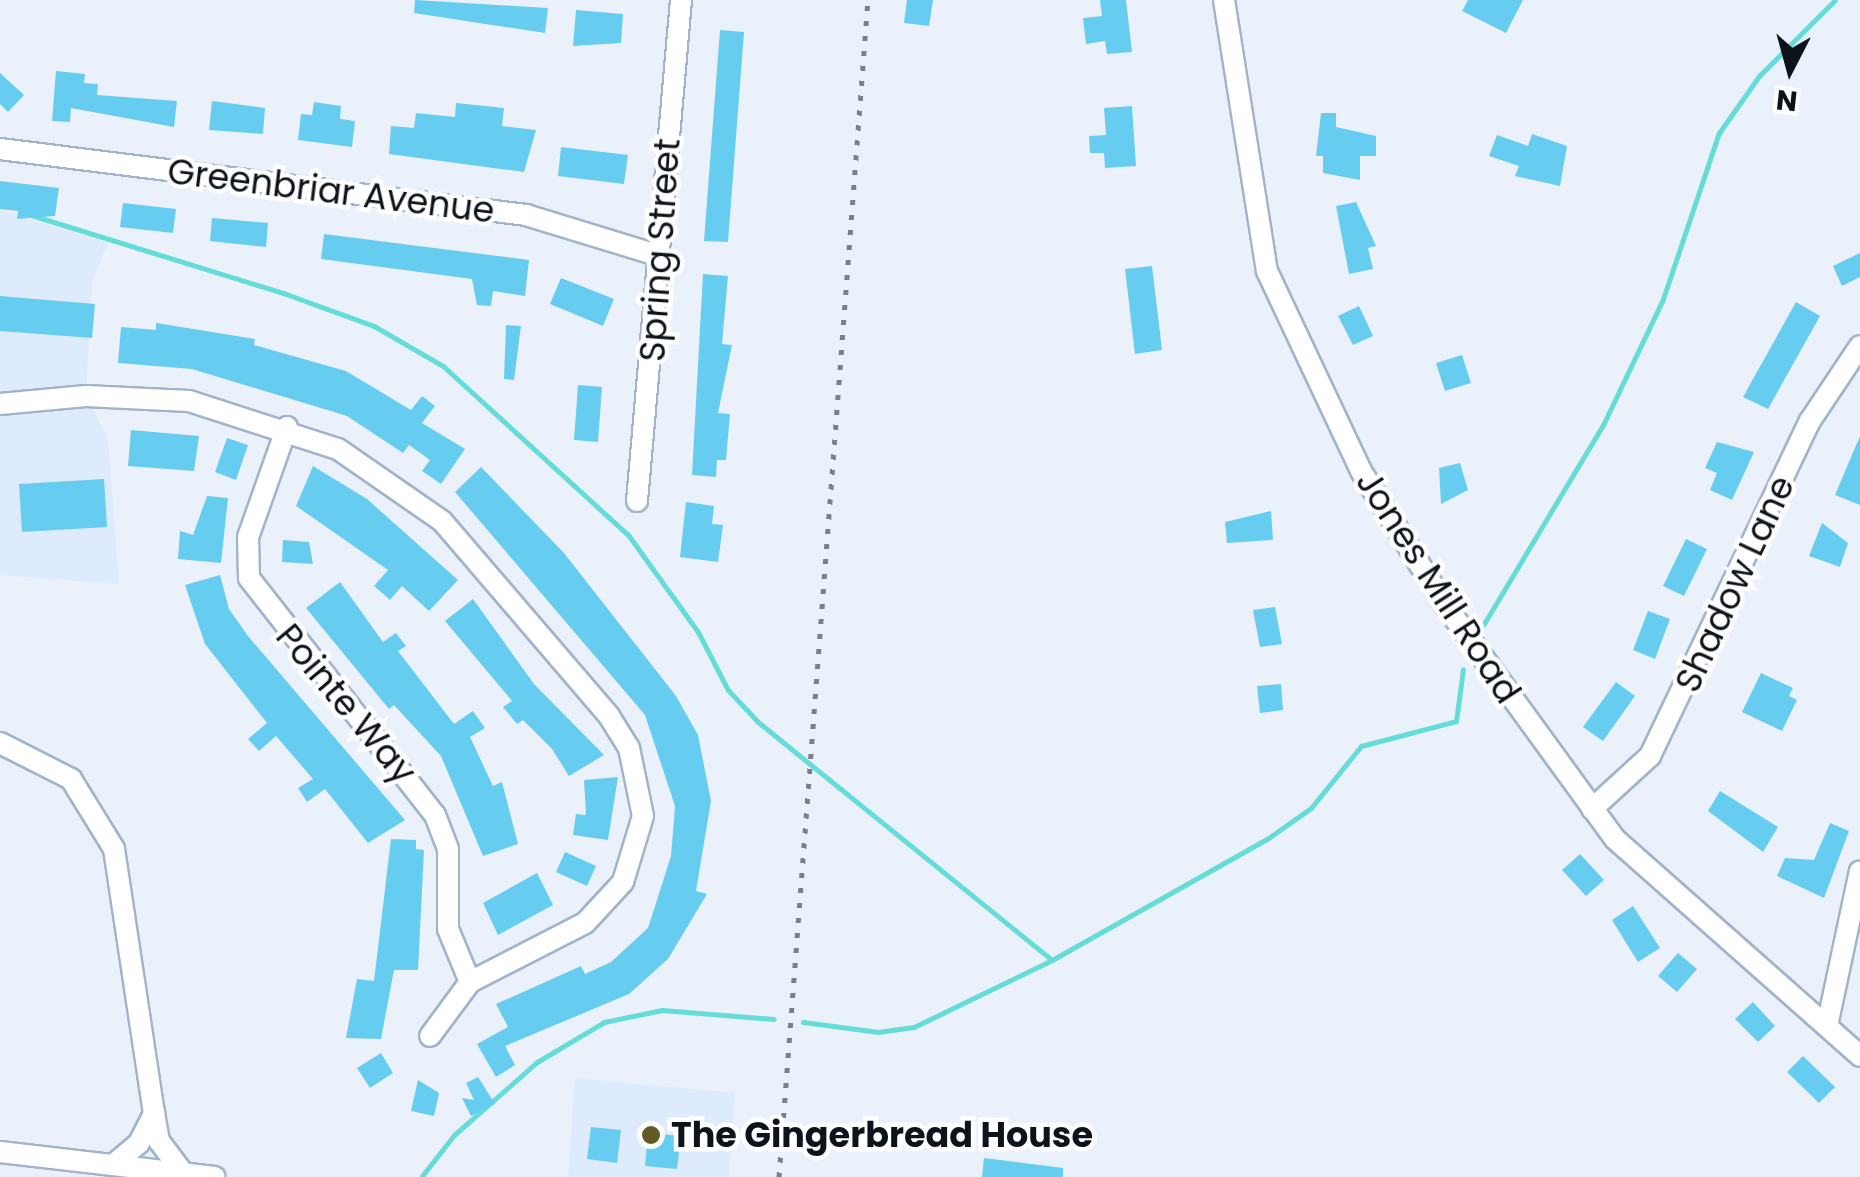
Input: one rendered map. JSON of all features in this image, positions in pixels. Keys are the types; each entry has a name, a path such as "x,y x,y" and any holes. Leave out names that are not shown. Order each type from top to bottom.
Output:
{"street":[{"name":"Spring Street","path":"638,500 681,0"},
{"name":"Jones Mill Road","path":"1224,0 1259,241 1298,350 1402,539 1592,809 1641,867 1860,1056"},
{"name":"Greenbriar Avenue","path":"0,150 526,215 657,254"},
{"name":"Shadow Lane","path":"1592,809 1650,756 1810,421 1860,346"},
{"path":"0,404 156,397 287,427 374,470 442,521 629,748 644,816 623,882 585,923 470,982 430,1036"},
{"name":"Pointe Way","path":"287,427 248,537 249,578 435,815 448,849 448,929 470,982"},
{"path":"0,743 71,778 114,849 159,1140 184,1174"},
{"path":"1828,1026 1860,871"},
{"path":"112,1165 139,1143 154,1113"},
{"path":"0,1152 215,1177"}],"shaded area":[{"path":"0,210 108,243 92,281 86,396 108,439 119,584 0,575"},
{"name":"The Gingerbread House","path":"575,1078 735,1093 729,1177 568,1177"}],"building":[{"path":"415,0 548,8 545,33 414,13"},
{"path":"907,0 933,0 929,26 904,23"},
{"path":"1100,0 1126,0 1132,52 1107,54 1105,41 1086,44 1083,18 1102,16"},
{"path":"1468,0 1523,0 1506,33 1462,11"},
{"path":"576,10 623,14 621,43 573,46"},
{"path":"720,30 744,32 728,242 704,241"},
{"path":"56,71 85,74 84,83 98,84 97,95 177,101 174,127 71,108 70,122 52,121"},
{"path":"0,73 24,95 8,112 0,104"},
{"path":"212,101 265,108 263,134 209,130"},
{"path":"314,102 341,106 340,119 355,121 352,147 298,140 301,114 312,115"},
{"path":"456,103 504,108 502,126 536,130 524,172 389,154 391,126 414,128 416,113 455,117"},
{"path":"1132,106 1136,166 1105,168 1104,153 1090,153 1089,136 1106,135 1104,108"},
{"path":"1321,113 1336,113 1336,127 1376,136 1376,156 1360,156 1360,180 1323,173 1323,156 1316,156"},
{"path":"1532,134 1567,146 1560,186 1515,176 1519,166 1489,156 1497,135 1528,146"},
{"path":"561,147 628,155 624,184 558,176"},
{"path":"0,181 59,188 55,216 17,219 18,211 0,209"},
{"path":"1356,202 1376,246 1368,248 1373,269 1349,274 1336,206"},
{"path":"123,203 176,209 173,233 120,227"},
{"path":"212,218 268,223 266,247 210,241"},
{"path":"324,234 529,260 525,296 493,291 491,306 477,305 472,279 321,259"},
{"path":"1860,253 1860,277 1842,286 1833,266"},
{"path":"1152,266 1162,350 1135,354 1125,269"},
{"path":"703,274 728,276 722,344 732,345 718,413 730,414 726,460 717,460 716,477 692,475"},
{"path":"561,278 614,299 603,326 550,304"},
{"path":"0,296 95,304 92,338 0,331"},
{"path":"1796,302 1820,316 1768,409 1743,397"},
{"path":"1359,306 1373,336 1353,345 1338,316"},
{"path":"156,323 255,339 254,345 346,371 411,410 422,396 435,406 422,423 465,449 441,484 422,471 430,460 409,445 403,453 347,416 192,369 118,363 121,327 156,330"},
{"path":"506,325 521,326 514,380 504,379"},
{"path":"1462,355 1471,383 1445,391 1436,363"},
{"path":"578,385 602,387 598,442 574,440"},
{"path":"131,430 199,436 194,471 128,466"},
{"path":"1860,436 1860,505 1835,495"},
{"path":"227,438 248,445 236,480 215,472"},
{"path":"1717,442 1754,452 1732,500 1710,490 1717,473 1705,468"},
{"path":"1460,463 1468,490 1441,504 1439,468"},
{"path":"313,466 367,499 458,580 429,611 402,586 390,600 374,586 388,570 296,506"},
{"path":"481,467 564,553 676,696 698,735 711,801 696,891 707,894 668,959 629,994 505,1046 515,1065 496,1077 477,1044 508,1027 496,1004 581,966 585,974 611,962 648,928 671,856 675,806 645,715 455,492"},
{"path":"104,479 107,527 22,532 19,484"},
{"path":"207,496 228,498 221,563 178,559 180,531 193,535"},
{"path":"686,502 714,506 712,524 723,525 718,562 680,557"},
{"path":"1271,511 1273,540 1227,543 1225,522"},
{"path":"1822,523 1848,543 1840,567 1809,556"},
{"path":"1686,539 1707,549 1684,596 1663,586"},
{"path":"283,540 309,542 313,564 282,562"},
{"path":"220,575 229,609 248,636 405,820 368,843 325,789 307,802 298,788 313,779 276,736 259,751 248,739 267,723 205,644 185,585"},
{"path":"340,582 383,642 396,633 406,646 398,651 454,724 473,711 485,728 470,737 493,786 502,782 518,844 483,856 441,756 394,705 389,709 306,608"},
{"path":"473,599 534,684 604,755 569,776 552,749 523,720 517,724 503,707 512,701 445,621"},
{"path":"1275,607 1282,644 1260,647 1253,610"},
{"path":"1648,611 1670,619 1655,659 1633,650"},
{"path":"1761,673 1793,688 1789,696 1797,700 1782,731 1742,712"},
{"path":"1616,682 1635,696 1603,741 1583,727"},
{"path":"1281,684 1283,710 1260,713 1257,686"},
{"path":"618,777 608,840 573,835 576,814 586,815 584,780"},
{"path":"1720,791 1778,827 1763,852 1708,811"},
{"path":"1830,823 1849,831 1824,898 1777,876 1785,858 1814,860"},
{"path":"391,839 416,840 416,849 424,850 418,970 394,970 381,1039 346,1038 357,979 374,981"},
{"path":"565,852 596,866 587,886 556,872"},
{"path":"1580,854 1604,880 1586,896 1562,870"},
{"path":"537,873 553,905 498,935 483,903"},
{"path":"1633,906 1660,948 1638,962 1612,920"},
{"path":"1678,953 1697,969 1677,992 1658,976"},
{"path":"1753,1002 1775,1026 1758,1042 1735,1019"},
{"path":"381,1053 393,1073 370,1088 357,1068"},
{"path":"1803,1056 1835,1087 1819,1103 1787,1072"},
{"path":"478,1077 495,1104 471,1116 462,1098 474,1100 466,1083"},
{"path":"418,1080 439,1093 434,1116 411,1111"},
{"path":"591,1127 621,1130 617,1163 587,1159"},
{"path":"648,1133 681,1136 677,1169 645,1166"},
{"path":"984,1158 1063,1168 1063,1177 982,1177"}],"waterway":[{"path":"1482,627 1603,425 1663,299 1719,133 1759,76 1835,0"},
{"path":"31,215 286,294 374,326 443,366 629,536 698,632 728,690 758,722 1052,960"},
{"path":"803,1022 878,1032 914,1027 1052,960 1267,839 1311,808 1361,746 1456,721 1463,669"},
{"path":"422,1176 454,1135 537,1062 604,1022 662,1010 774,1019"}],"railway":[{"path":"779,1177 868,0"}],"place":[{"name":"The Gingerbread House","path":"651,1135"}]}
